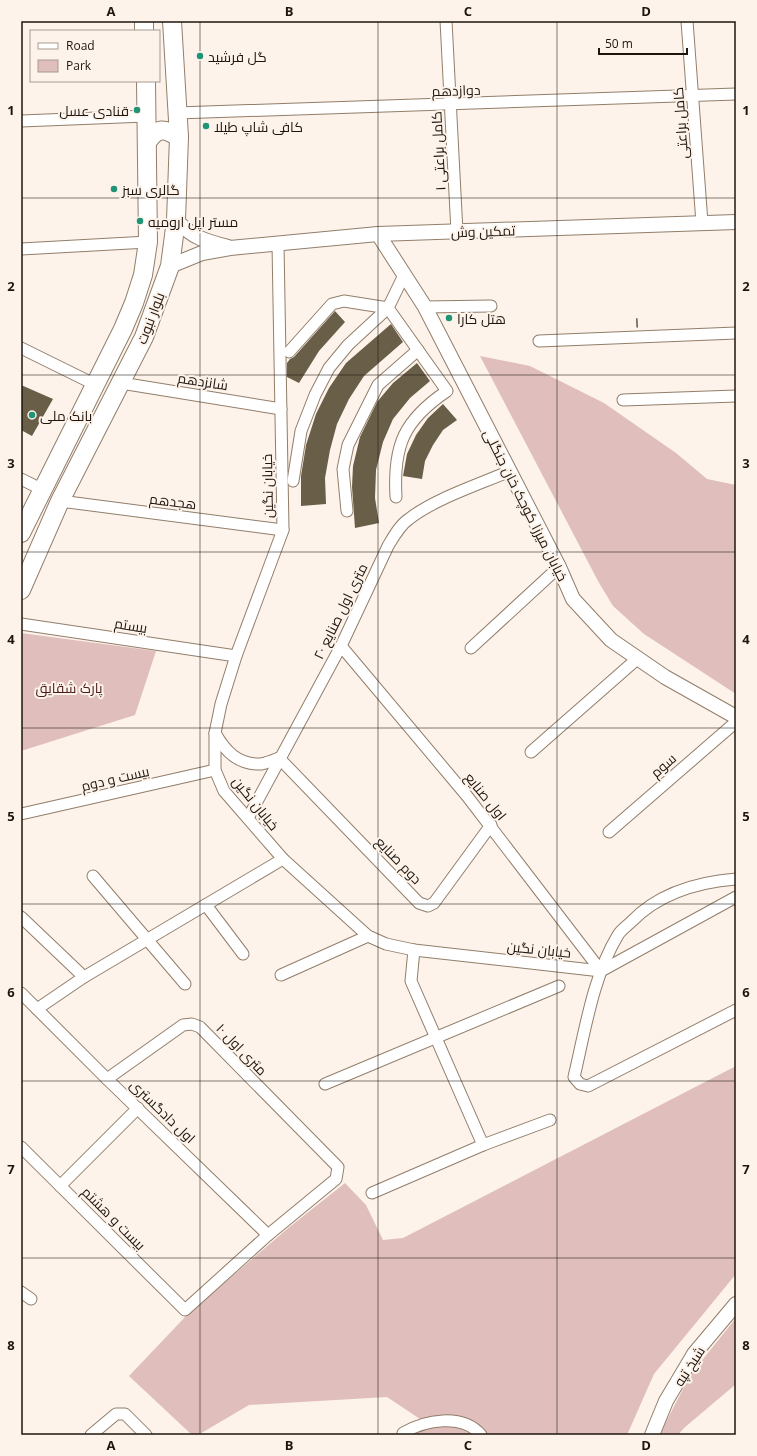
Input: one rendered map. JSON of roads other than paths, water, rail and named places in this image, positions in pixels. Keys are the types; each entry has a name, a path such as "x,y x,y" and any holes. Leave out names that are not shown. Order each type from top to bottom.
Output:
{"main road":[{"name":"بلوار نبوت","path":"21,590 60,501 144,337 170,266 176,220 179,137 174,79 173,22"},
{"path":"148,82 153,91 161,91 168,88 174,79"},
{"name":"بلوار نبوت","path":"21,533 41,489 123,329 134,303 143,275 148,242 147,82"},
{"path":"147,142 155,132 162,130 179,137"}],"street":[{"name":"کامل براعتی ۱","path":"446,21 457,232"},
{"name":"کامل براعتی","path":"687,21 702,223"},
{"name":"دوازدهم","path":"177,113 451,105 736,94"},
{"path":"21,121 146,116"},
{"path":"176,220 185,230 199,239 230,248"},
{"name":"تمکین وش","path":"170,266 202,253 230,248 378,234 736,222"},
{"name":"خیابان میرزا کوچک خان جنگلی","path":"378,234 425,307 510,471 573,599 611,640 637,659 665,677 736,717"},
{"path":"21,249 148,242"},
{"name":"خیابان نگین","path":"278,244 283,530 236,656 221,704 214,733 215,770 224,791 284,859 368,936 386,944 414,950 601,971"},
{"path":"293,481 301,431 315,395 329,368 348,345 388,308 404,275"},
{"path":"289,352 332,304 344,301 388,308 448,391 429,403 409,424 394,470 396,497"},
{"path":"425,307 491,306"},
{"name":"۱","path":"539,341 736,334"},
{"path":"21,348 94,384"},
{"path":"347,511 343,468 348,445 378,385 418,350"},
{"name":"شانزدهم","path":"121,383 280,409"},
{"path":"623,400 736,396"},
{"name":"۲۰ متری اول صنایع","path":"248,818 279,758 341,646 388,546 408,520 424,508 510,471"},
{"path":"21,479 41,489"},
{"name":"هجدهم","path":"60,501 283,530"},
{"path":"471,648 559,568"},
{"name":"بیستم","path":"21,624 236,656"},
{"name":"اول صنایع","path":"341,646 491,825 601,971"},
{"path":"531,752 637,659"},
{"name":"سوم","path":"609,832 736,722"},
{"path":"214,733 225,750 241,760 260,764 279,758"},
{"name":"دوم صنایع","path":"279,758 419,902 428,906 434,902 491,825"},
{"name":"بیست و دوم","path":"21,814 215,770"},
{"path":"37,1009 84,977 284,859"},
{"path":"93,876 185,984"},
{"path":"736,879 679,890 659,900 636,916 619,934 601,971 574,1078 580,1084 588,1086 736,1010"},
{"path":"601,971 736,897"},
{"path":"206,905 243,954"},
{"path":"21,917 84,977"},
{"path":"281,975 368,936"},
{"path":"414,950 411,981 483,1145"},
{"path":"324,1084 559,986"},
{"name":"اول دادگستری","path":"21,993 106,1079 138,1108 268,1235"},
{"name":"۱۰ متری اول","path":"106,1079 183,1025 192,1024 200,1027 338,1167 336,1179 268,1235"},
{"path":"60,1186 138,1108"},
{"path":"372,1194 483,1145 550,1120"},
{"name":"بیست و هشتم","path":"21,1147 186,1310 268,1235"},
{"path":"21,1292 30,1299"},
{"name":"شیخ تپه","path":"652,1435 666,1401 694,1354 736,1304"},
{"path":"92,1435 116,1414 125,1414 146,1435"},
{"path":"404,1433 414,1426 441,1421 465,1425 475,1429 480,1435"}],"place":[{"name":"گل فرشید","path":"200,56"},
{"name":"قنادی عسل","path":"137,110"},
{"name":"کافی شاپ طیلا","path":"206,126"},
{"name":"گالری سبز","path":"114,189"},
{"name":"مستر اپل ارومیه","path":"140,221"},
{"name":"هتل کارا","path":"449,318"},
{"name":"بانک ملی","path":"32,415"}],"park label":[{"name":"پارک شقایق","path":"69,687"}]}
